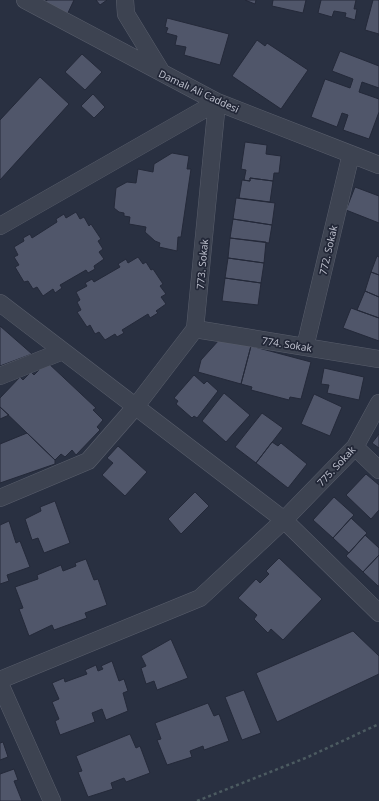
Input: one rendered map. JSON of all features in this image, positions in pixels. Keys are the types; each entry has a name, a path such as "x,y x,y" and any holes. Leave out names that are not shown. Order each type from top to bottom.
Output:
{"street":[{"name":"Damalı Ali Caddesi","path":"25,0 217,102 379,165"},
{"path":"125,0 126,14 162,74"},
{"path":"0,226 217,102"},
{"name":"773. Sokak","path":"195,329 217,102"},
{"name":"772. Sokak","path":"305,347 351,154"},
{"path":"0,302 284,520 379,613"},
{"path":"0,498 88,462 136,406 195,329"},
{"name":"774. Sokak","path":"195,329 379,359"},
{"path":"0,376 63,351"},
{"name":"775. Sokak","path":"0,680 200,598 284,520 355,447 379,404"},
{"path":"355,447 379,470"},
{"path":"0,684 52,801"}],"path":[{"path":"197,801 308,757 379,724"}],"building":[{"path":"47,0 74,0 67,15 44,5"},
{"path":"96,0 107,0 100,5"},
{"path":"245,0 256,0 255,4"},
{"path":"273,0 306,0 303,13 272,6"},
{"path":"321,0 356,0 354,9 357,9 355,20 345,17 346,13 334,11 332,17 318,13"},
{"path":"373,0 379,0 379,34 365,30"},
{"path":"167,18 229,34 220,65 184,55 186,47 175,45 177,36 166,33 168,28 165,27"},
{"path":"257,40 265,46 267,43 308,70 281,109 232,76"},
{"path":"340,51 379,66 379,88 362,82 359,92 379,99 379,112 369,139 343,130 348,115 342,113 337,127 311,117 325,79 350,88 353,79 332,71"},
{"path":"82,54 102,72 85,90 65,72"},
{"path":"40,77 69,104 0,180 0,120"},
{"path":"93,94 105,107 94,118 81,106"},
{"path":"245,142 267,145 266,154 281,156 279,173 274,173 273,181 250,178 250,181 244,180 246,170 241,169"},
{"path":"172,153 189,156 187,169 191,169 181,237 178,237 177,251 159,247 160,243 155,241 145,232 146,227 129,224 130,217 124,216 124,213 119,212 114,208 116,188 127,182 136,183 138,169 153,172 154,164"},
{"path":"250,178 273,181 270,202 239,198 242,180 250,181"},
{"path":"355,187 379,196 379,223 346,210"},
{"path":"236,198 275,203 272,225 233,219"},
{"path":"76,212 80,219 84,217 89,226 91,224 101,239 98,241 103,249 99,252 104,259 94,266 95,269 88,273 86,270 60,285 62,288 55,293 53,289 43,296 37,287 33,289 28,281 24,282 15,267 19,265 14,257 18,255 14,247 24,241 23,238 30,234 32,238 57,222 56,219 64,214 66,218"},
{"path":"233,219 272,225 269,243 230,238"},
{"path":"230,238 266,242 264,263 228,258"},
{"path":"377,256 379,257 379,275 371,272"},
{"path":"138,257 143,264 146,262 151,270 153,269 163,284 160,286 166,294 161,297 166,304 156,311 158,313 150,318 148,314 122,330 124,333 117,337 115,334 105,340 99,332 95,334 90,325 87,327 77,312 81,310 77,302 80,300 76,292 87,286 85,283 92,279 94,282 120,267 118,264 126,259 128,263"},
{"path":"228,258 264,263 261,283 225,278"},
{"path":"371,272 379,275 379,297 365,291"},
{"path":"225,278 261,283 258,305 222,301"},
{"path":"365,291 379,297 379,318 357,310"},
{"path":"351,308 379,318 379,341 343,328"},
{"path":"0,326 32,354 0,366"},
{"path":"219,340 251,346 241,384 198,372 201,360"},
{"path":"251,346 311,362 301,399 290,397 289,400 251,390 252,387 241,384"},
{"path":"47,362 96,408 93,410 103,420 97,427 100,430 76,455 72,450 65,457 61,454 55,460 0,407 0,398 20,377 23,380 31,372 34,375"},
{"path":"324,368 364,377 359,400 327,393 329,385 321,384"},
{"path":"194,375 204,384 207,381 218,391 197,418 194,416 192,418 176,404 178,401 174,398"},
{"path":"224,393 250,415 226,442 202,421"},
{"path":"314,394 342,407 330,436 301,424"},
{"path":"0,407 9,415 0,419"},
{"path":"262,413 283,428 256,463 235,447"},
{"path":"27,433 55,460 55,464 0,483 0,444"},
{"path":"379,434 379,448 372,443"},
{"path":"272,442 278,446 281,443 307,464 288,488 256,463"},
{"path":"118,446 147,472 125,496 102,475 113,463 107,458"},
{"path":"366,474 379,485 379,510 371,519 346,495"},
{"path":"195,492 209,506 181,534 168,519"},
{"path":"334,497 354,515 333,538 313,520"},
{"path":"55,501 70,543 44,553 38,538 32,540 25,519 41,511 40,507"},
{"path":"351,518 367,533 349,553 333,538"},
{"path":"9,521 16,543 20,541 30,567 7,575 9,581 0,584 0,525"},
{"path":"365,535 379,548 379,555 363,572 346,556"},
{"path":"379,555 379,586 378,586 363,572"},
{"path":"279,558 322,599 283,640 271,629 268,633 254,619 257,615 238,598 256,579 260,583 269,574 266,571"},
{"path":"86,559 94,580 98,579 107,605 85,613 87,618 54,630 52,625 29,636 19,609 23,608 15,587 38,579 37,575 61,565 63,571 76,566 75,563"},
{"path":"353,631 379,656 379,674 277,722 256,673"},
{"path":"171,639 188,678 157,690 154,681 146,684 141,668 146,666 141,656"},
{"path":"112,661 119,681 124,679 128,691 123,693 128,711 106,720 102,709 92,713 95,722 60,735 55,721 59,719 52,702 59,699 52,683 64,678 65,682 87,674 85,670 96,665 98,671 103,669 101,666"},
{"path":"244,690 261,733 242,740 225,697"},
{"path":"208,703 214,716 219,714 229,741 204,750 203,746 190,751 192,757 167,765 157,740 161,739 155,723"},
{"path":"130,734 136,748 140,746 150,773 126,782 124,778 111,783 113,789 88,797 78,772 82,771 76,756"},
{"path":"3,742 8,757 0,760 0,743"},
{"path":"14,769 18,780 14,781 22,801 0,801 0,774"}]}
